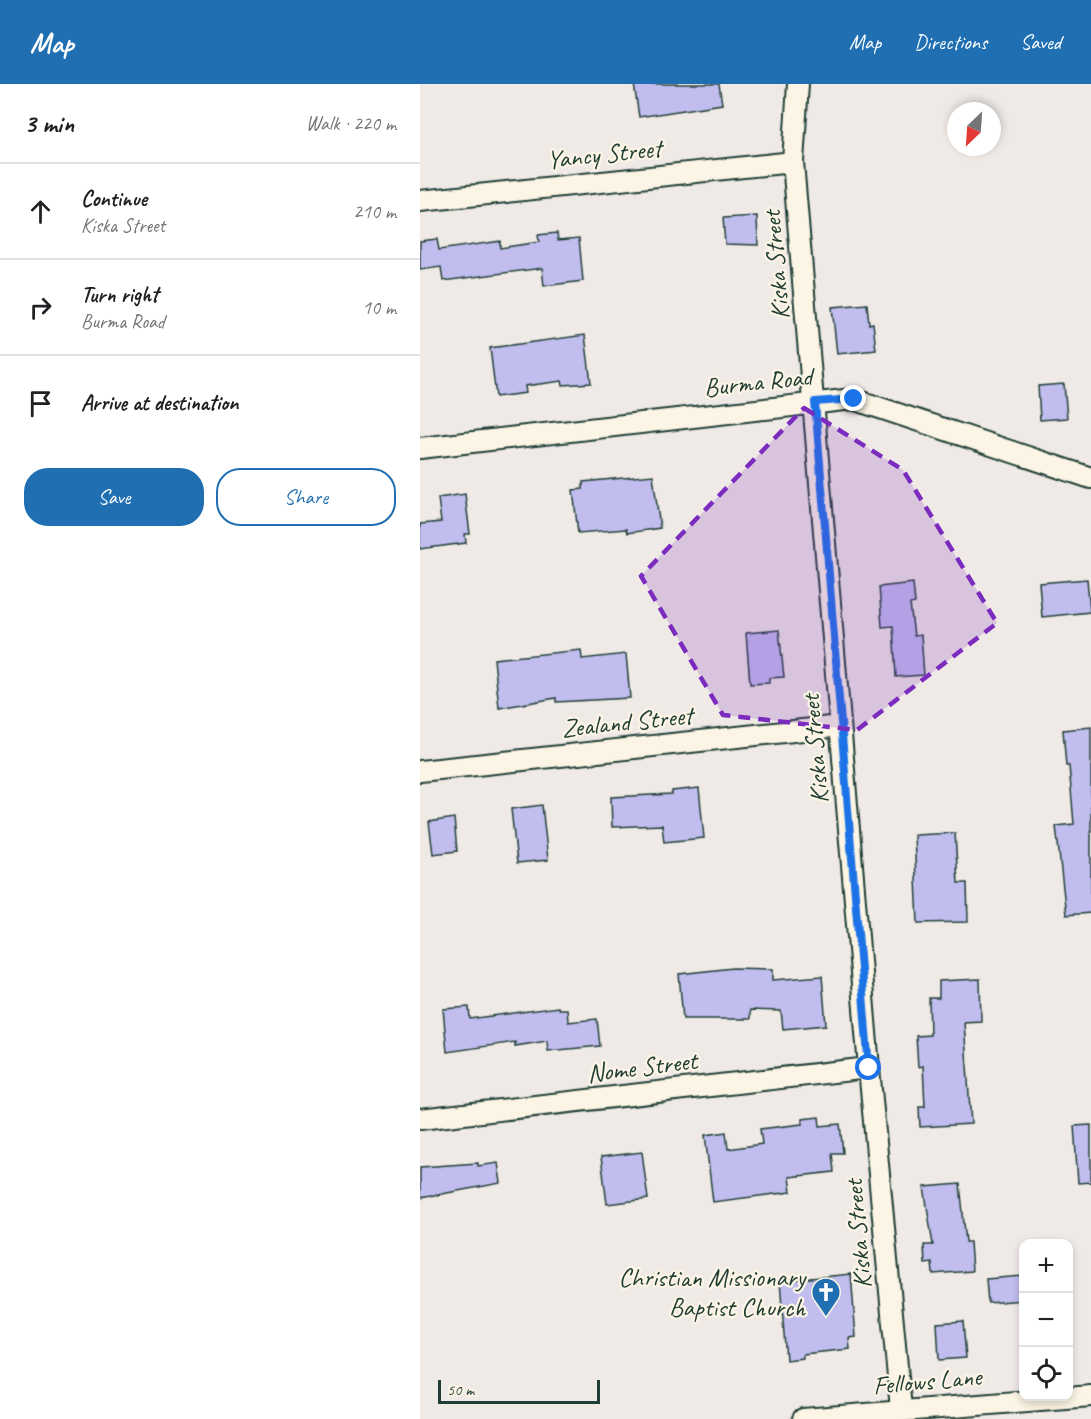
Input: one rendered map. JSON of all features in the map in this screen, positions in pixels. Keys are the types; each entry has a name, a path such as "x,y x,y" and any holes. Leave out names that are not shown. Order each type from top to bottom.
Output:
{"street":[{"name":"Kiska Street","path":"798,84 794,162 869,1068 901,1409"},
{"name":"Yancy Street","path":"420,201 794,162"},
{"name":"Burma Road","path":"420,448 854,399 1091,478"},
{"name":"Zealand Street","path":"420,771 840,726"},
{"name":"Nome Street","path":"420,1119 869,1068"},
{"name":"Fellows Lane","path":"803,1419 841,1417 901,1409 1091,1396"}],"highlighted area":[{"path":"804,408 903,470 997,623 857,730 723,715 641,576"}],"building":[{"path":"634,84 719,84 722,104 639,117"},
{"path":"757,216 758,245 725,244 723,218"},
{"path":"557,233 558,240 579,238 583,281 544,286 542,268 443,281 441,267 420,270 420,241 437,239 439,250 500,241 500,248 539,242 538,235"},
{"path":"867,304 869,324 873,323 876,350 837,354 832,307"},
{"path":"585,335 591,383 563,385 562,381 525,386 526,393 496,397 490,348"},
{"path":"1064,384 1067,418 1040,420 1038,386"},
{"path":"653,475 660,528 627,533 626,529 578,533 573,490 583,489 583,482"},
{"path":"465,494 470,534 465,534 466,543 420,549 420,524 441,522 438,498"},
{"path":"1087,579 1090,612 1042,617 1039,583"},
{"path":"913,583 915,603 910,604 914,636 921,635 924,675 896,677 893,626 882,627 879,587"},
{"path":"779,630 784,677 769,678 769,683 750,684 746,633"},
{"path":"581,650 582,659 626,654 630,698 556,702 556,698 499,708 494,659"},
{"path":"1091,727 1091,913 1066,915 1056,826 1074,824 1063,730"},
{"path":"699,788 704,838 664,842 662,825 612,827 611,797 672,794 672,791"},
{"path":"542,805 548,860 517,863 511,809"},
{"path":"454,818 457,851 433,854 429,822"},
{"path":"955,833 958,883 967,883 968,922 918,923 914,835"},
{"path":"733,968 773,969 773,980 822,976 826,1025 783,1029 781,1011 750,1010 750,1019 683,1019 679,974"},
{"path":"980,979 981,1021 964,1022 971,1124 920,1127 919,1107 925,1107 923,1066 918,1067 916,1036 930,1035 929,998 939,998 939,981"},
{"path":"469,1007 470,1019 558,1007 567,1009 568,1022 597,1019 600,1046 548,1051 547,1041 515,1046 515,1042 447,1052 443,1009"},
{"path":"819,1117 820,1126 840,1124 843,1153 832,1153 834,1172 789,1177 791,1192 713,1202 705,1135 726,1132 728,1149 762,1144 760,1129 802,1124 802,1119"},
{"path":"1091,1125 1091,1182 1078,1183 1074,1126"},
{"path":"642,1152 648,1199 607,1204 601,1157"},
{"path":"478,1163 478,1166 498,1163 501,1183 420,1198 420,1167"},
{"path":"960,1184 966,1242 970,1242 972,1271 933,1274 932,1263 925,1264 924,1245 933,1245 924,1187"},
{"name":"Christian Missionary Baptist Church","path":"851,1274 856,1337 849,1338 850,1349 803,1354 803,1358 786,1360 780,1281"},
{"path":"1019,1276 1019,1300 988,1303 986,1279"},
{"path":"963,1321 966,1358 939,1360 937,1323"}],"place":[{"name":"Christian Missionary Baptist Church","path":"826,1318"}],"route":[{"path":"854,399 815,402 869,1068"}]}
